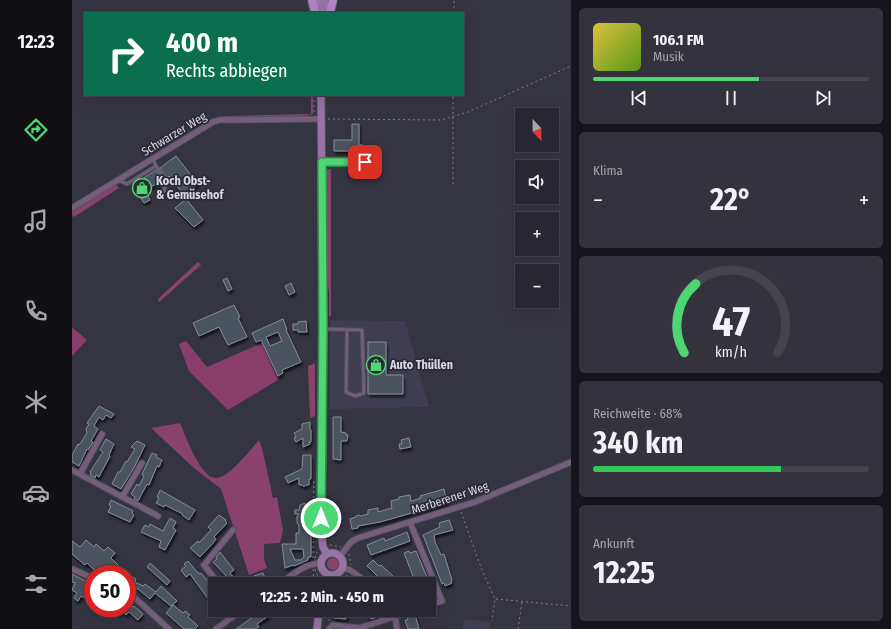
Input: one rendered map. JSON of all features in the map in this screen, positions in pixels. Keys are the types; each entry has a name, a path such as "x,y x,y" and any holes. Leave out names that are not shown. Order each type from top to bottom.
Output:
{"main road":[{"path":"312,0 315,12"},
{"path":"318,12 319,0"},
{"path":"325,0 325,12"},
{"path":"330,12 333,0"},
{"path":"321,96 318,119 322,162 323,329 321,502 322,540 323,547 327,554"},
{"path":"334,553 340,556 343,562 343,568 338,574 328,575 322,570 321,563 327,554 334,553"},
{"path":"317,629 318,617"}],"street":[{"name":"Schwarzer Weg","path":"72,208 208,124 220,120 318,119"},
{"path":"80,474 102,434"},
{"name":"Merberener Weg","path":"340,556 351,542 358,538 459,508 571,462"},
{"path":"122,497 142,463"},
{"path":"72,470 158,516"},
{"path":"410,522 432,577"},
{"path":"213,577 204,565 233,530"},
{"path":"290,577 306,566 321,563"},
{"path":"343,568 360,577"},
{"path":"72,569 84,574"},
{"path":"436,586 442,601 436,603"},
{"path":"136,599 169,629"},
{"path":"219,628 232,617"},
{"path":"329,629 333,625 360,628 391,617"},
{"path":"394,617 397,629"}],"lane":[{"path":"153,158 156,166 166,181 164,191"},
{"path":"322,162 365,162"},
{"path":"117,180 127,184 156,166"},
{"path":"323,329 362,330 364,392 355,396 346,392 347,330"}],"path":[{"path":"454,0 454,12"},
{"path":"314,96 318,119 442,120 468,112 571,66"},
{"path":"452,184 453,96"},
{"path":"314,477 314,577"},
{"path":"459,508 482,570 495,599 492,621"},
{"path":"495,599 571,606"},
{"path":"518,629 522,601"},
{"path":"329,617 329,623"}],"shaded area":[{"path":"311,96 313,96 313,114 303,116 217,118 202,125 211,119 227,116 311,114"},
{"path":"201,125 202,125 107,183"},
{"path":"327,169 331,169 331,317 329,316 329,293 326,272"},
{"path":"115,184 119,188 74,217 72,215 72,211"},
{"path":"198,262 201,265 159,302 158,299"},
{"path":"330,320 405,321 429,407 330,409"},
{"path":"72,327 87,340 72,356"},
{"path":"186,341 207,367 262,343 278,380 228,410 189,371 179,344"},
{"path":"315,363 315,416 310,418 308,366"},
{"path":"180,423 199,464 205,472 216,478 221,477 233,469 259,440 273,498 277,497 283,530 280,543 264,544 264,559 267,568 249,575 221,489 194,468 151,428"},
{"path":"333,558 337,560 339,564 337,568 333,570 329,568 327,564 329,560"},
{"path":"464,619 491,622 490,629 463,629"}],"building":[{"path":"352,124 359,124 359,145 363,145 363,151 334,151 334,140 352,140"},
{"path":"176,156 198,184 184,195 169,176 167,178 160,168"},
{"name":"Koch Obst- & Gemüsehof","path":"156,170 162,180 145,191 150,200 144,203 133,185"},
{"path":"186,199 203,220 194,227 175,208"},
{"path":"227,278 232,289 228,291 223,280"},
{"path":"291,283 295,292 289,295 285,286"},
{"path":"234,305 247,337 228,345 219,327 199,336 193,323"},
{"path":"283,319 286,330 301,362 282,370 283,373 278,376 261,340 256,342 252,333","holes":["278,332 282,341 270,346 266,337"]},
{"path":"306,321 307,332 298,332 298,330 293,330 293,324"},
{"path":"368,342 386,342 386,375 403,375 403,394 368,394"},
{"path":"99,406 114,414 111,418 106,415 103,420 99,417 94,426 98,429 91,441 93,442 88,450 87,449 79,466 72,462 72,455 78,444 79,445 87,433 86,429 89,424 87,423"},
{"path":"333,417 341,417 341,432 348,435 347,441 341,441 341,460 333,459"},
{"path":"310,422 311,442 303,447 303,438 296,442 294,433 302,429 302,424"},
{"path":"409,438 411,447 400,449 399,444 402,444 401,440"},
{"path":"106,439 114,444 109,455 110,456 99,477 96,475 95,478 90,475 90,472 103,452 100,450"},
{"path":"137,441 145,445 135,466 121,489 112,484 118,472 120,472 135,449 131,447"},
{"path":"152,453 157,455 156,457 162,460 159,467 157,466 149,485 147,484 138,501 134,499 135,497 131,494 137,484 139,486 144,476 142,475 143,472"},
{"path":"303,455 311,455 311,479 309,479 309,485 304,487 299,485 299,478 288,483 285,477 302,469"},
{"path":"444,489 447,503 380,522 358,526 358,528 352,529 350,519 359,515 361,516 368,514 368,510 378,508 378,512 392,508 391,501 399,499 399,497 410,495 411,501 421,498 420,496"},
{"path":"160,490 195,510 189,520 182,515 183,514 165,505 164,507 156,503 159,498 157,497"},
{"path":"111,500 133,511 132,513 134,515 130,522 108,512 111,506 109,505"},
{"path":"305,503 307,510 310,509 310,514 307,514 307,523 311,523 311,557 308,557 308,560 294,566 285,568 282,544 296,544 296,533 299,533 297,516 299,514 295,514 295,510 299,510 300,505","holes":["290,549 303,549 304,557 301,560 295,560"]},
{"path":"219,515 226,520 225,521 227,523 214,537 216,539 214,542 200,557 190,548 198,541 199,543 211,530 208,527"},
{"path":"170,518 176,522 173,528 176,530 165,550 159,547 161,541 141,532 145,525 149,527 150,524 163,531"},
{"path":"449,520 453,530 434,535 435,542 441,555 444,554 452,580 452,583 445,586 444,583 442,584 423,535 440,527 439,523"},
{"path":"407,532 410,541 371,555 367,545 384,538 385,541"},
{"path":"86,540 94,547 96,544 104,551 108,547 115,553 111,558 118,565 89,565 87,563 85,565 72,554 72,541 80,547"},
{"path":"416,551 427,577 413,577 404,553"},
{"path":"220,552 234,570 230,573 233,577 227,577 213,562 217,559 216,557"},
{"path":"373,560 379,566 381,565 393,577 378,577 367,566"},
{"path":"188,561 197,572 200,574 201,573 208,582 208,599 190,574 186,577 181,570 186,566 184,564"},
{"path":"150,563 170,581 167,585 147,567"},
{"path":"263,573 264,577 254,577"},
{"path":"72,574 84,580 84,598 81,596 78,601 74,598 77,593 72,590 75,583 72,582"},
{"path":"136,582 143,586 145,584 156,592 161,586 177,601 171,606 155,593 150,599 136,587"},
{"path":"173,605 183,613 185,611 190,615 188,617 198,626 195,629 184,629 166,613"},
{"path":"136,608 143,614 138,620 135,617 136,617"},
{"path":"253,617 267,617 257,624 259,627 255,629 236,629"},
{"path":"334,617 346,617 346,619"},
{"path":"407,617 416,617 419,629 408,629 405,620 408,620"}],"place":[{"name":"Koch Obst- & Gemüsehof","path":"142,188"},
{"name":"Auto Thüllen","path":"376,365"}],"route":[{"path":"321,518 323,329 322,162 365,162"}]}
